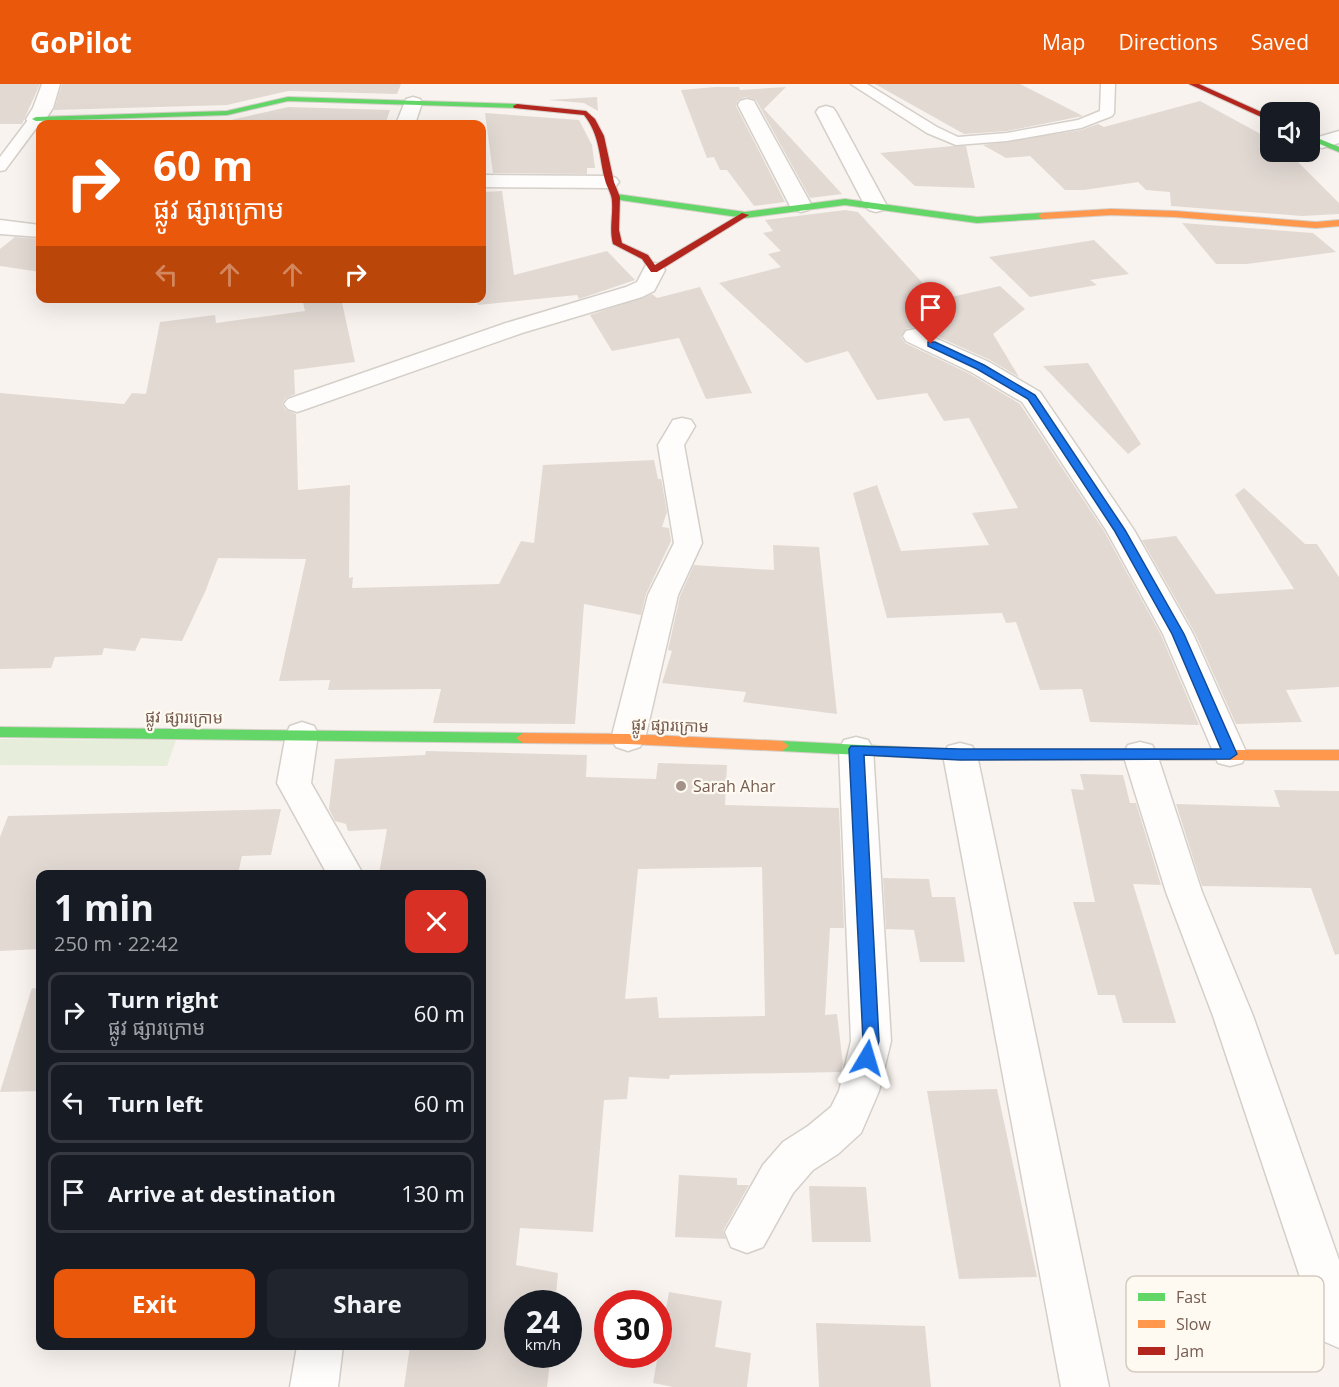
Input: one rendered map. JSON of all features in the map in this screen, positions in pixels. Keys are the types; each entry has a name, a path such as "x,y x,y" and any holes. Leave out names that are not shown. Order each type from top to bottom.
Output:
{"street":[{"path":"36,119 43,108 51,84"},
{"path":"1193,84 1260,114"},
{"path":"36,119 227,113 247,110 270,100 288,99 550,108 586,113 593,120 604,144 613,189 613,230 618,244 646,257 653,263 654,270"},
{"path":"407,120 413,103"},
{"path":"747,105 801,206"},
{"path":"826,112 876,206"},
{"path":"486,181 613,189 693,210 745,215 845,202 977,220 1111,212 1175,214 1316,225 1339,223"},
{"path":"297,404 514,328 634,292 646,286 654,270 745,215"},
{"path":"0,227 36,231"},
{"path":"915,336 980,367 1031,397 1120,530 1178,634 1230,754"},
{"path":"628,740 663,595 688,543 671,445 682,426"},
{"name":"ផ្លូវ ផ្សារក្រោម","path":"0,732 302,734 628,740 960,754 1339,755"},
{"path":"302,734 294,783 343,870"},
{"path":"747,1232 778,1179 798,1156 823,1140 846,1120 859,1091 871,1041 856,749"},
{"path":"960,754 1085,1387"},
{"path":"1140,754 1185,892 1233,1016 1322,1276"},
{"path":"1324,1281 1339,1325"},
{"path":"314,1387 319,1350"}],"lane":[{"path":"858,84 932,130 956,141 1007,137 1081,124 1107,113 1108,84"},
{"path":"0,167 36,119"}],"green space":[{"path":"0,739 176,740 167,766 0,765"}],"building":[{"path":"0,84 40,84 22,124 0,124"},
{"path":"62,84 401,84 397,94 288,91 227,105 54,110"},
{"path":"875,84 1020,84 1083,116 1007,131 964,134"},
{"path":"739,87 740,90 786,87 764,109 842,194 810,198 756,100 746,97 738,100 736,106 785,202 754,206 727,170 720,170 714,157 707,158 681,90"},
{"path":"597,97 598,111 584,103 548,100"},
{"path":"1200,101 1260,134 1260,162 1298,162 1339,203 1339,214 1302,216 1171,206 1170,192 1146,190 1138,182 1084,190 1065,190 1030,156 1006,158 983,145 1081,130 1098,124 1104,127"},
{"path":"288,107 390,110 387,120 231,120"},
{"path":"485,113 579,120 592,145 595,168 587,168 587,174 493,173"},
{"path":"966,146 975,188 915,186 880,153"},
{"path":"502,191 514,275 607,251 635,280 579,299 577,295 478,305 478,303 486,303 486,192"},
{"path":"845,210 858,212 938,300 1000,286 1025,309 993,334 1019,377 990,360 916,327 906,329 901,337 905,343 970,374 1020,404 1104,531 1161,635 1199,725 1090,722 1082,689 1040,690 1016,622 1006,623 1002,613 887,618 853,493 877,485 901,551 989,545 972,513 1018,508 969,418 944,421 927,393 877,400 848,351 806,363 719,283 781,267 768,254 781,251 763,233 773,231 765,220"},
{"path":"1182,223 1313,233 1336,252 1247,264 1216,264"},
{"path":"15,237 36,239 36,271 0,266 0,249"},
{"path":"1094,240 1129,274 1090,280 1097,285 1030,297 989,257"},
{"path":"700,287 752,393 706,399 679,338 612,351 590,315 652,294 657,298"},
{"path":"303,303 342,303 355,362 294,370 295,394 286,398 282,404 286,410 296,414 298,490 350,485 349,578 353,577 352,588 499,584 521,541 534,543 543,465 654,460 658,479 661,479 667,512 662,527 669,528 671,541 646,594 641,615 584,604 575,724 433,723 441,689 328,690 330,680 279,681 306,559 218,558 182,641 141,638 135,651 104,648 102,655 55,657 51,668 0,669 0,393 124,404 132,393 146,394 160,322 215,315 216,323 305,311"},
{"path":"1088,363 1141,444 1128,454 1043,366"},
{"path":"1244,488 1305,544 1317,544 1339,577 1339,687 1286,690 1302,722 1236,724 1195,633 1142,540 1176,536 1216,594 1294,589 1235,495"},
{"path":"773,545 819,547 837,714 743,702 746,692 662,683 672,651 668,650 680,596 694,565 774,570"},
{"path":"426,751 587,755 586,777 656,779 658,763 727,765 725,805 839,808 844,928 830,928 825,1015 837,1014 843,1064 841,1072 670,1075 669,1079 629,1077 627,1099 604,1100 593,1232 520,1228 516,1265 558,1273 556,1290 504,1290 504,1368 549,1368 547,1387 404,1387 409,1350 486,1350 486,870 380,870 387,829 348,831 346,824 335,821 329,809 335,759 425,755","holes":["762,867 765,1016 659,1018 657,997 625,999 638,869"]},
{"path":"1080,774 1123,775 1130,803 1136,803 1161,885 1133,884 1176,1023 1123,1023 1115,995 1098,995 1073,902 1095,902 1071,789 1084,790"},
{"path":"1274,790 1339,791 1339,954 1335,955 1311,888 1202,886 1176,804 1280,807"},
{"path":"281,809 271,855 242,856 239,870 36,870 36,949 0,951 0,837 8,816"},
{"path":"883,878 929,879 932,897 955,897 965,962 920,962 914,930 886,929"},
{"path":"32,988 36,988 36,1091 0,1092"},
{"path":"997,1089 1037,1277 959,1279 927,1091"},
{"path":"679,1175 737,1178 737,1185 749,1185 723,1231 726,1239 675,1237"},
{"path":"809,1186 866,1187 871,1242 812,1242"},
{"path":"672,1293 722,1301 715,1347 751,1353 747,1387 673,1387 653,1383 656,1368 672,1368"},
{"path":"816,1323 925,1326 931,1387 819,1387"}],"traffic: fast":[{"path":"36,119 227,113 288,99 517,106"},
{"path":"1320,141 1339,150"},
{"path":"616,197 745,215 845,202 977,220 1042,216"},
{"path":"0,732 523,738"},
{"path":"782,746 960,755 1068,755"}],"traffic: slow":[{"path":"1042,216 1111,212 1175,214 1316,225 1339,223"},
{"path":"523,738 628,739 782,746"},
{"path":"1068,755 1339,755"}],"traffic: jam":[{"path":"1193,84 1260,114"},
{"path":"517,106 586,113 592,120 600,136 610,182 616,197 615,230 618,244 645,257 654,270 745,215"}],"place":[{"name":"Sarah Ahar","path":"681,786"}],"route":[{"path":"867,1058 871,1041 856,749 960,754 1230,754 1178,634 1120,530 1031,397 980,367 931,344"}]}
